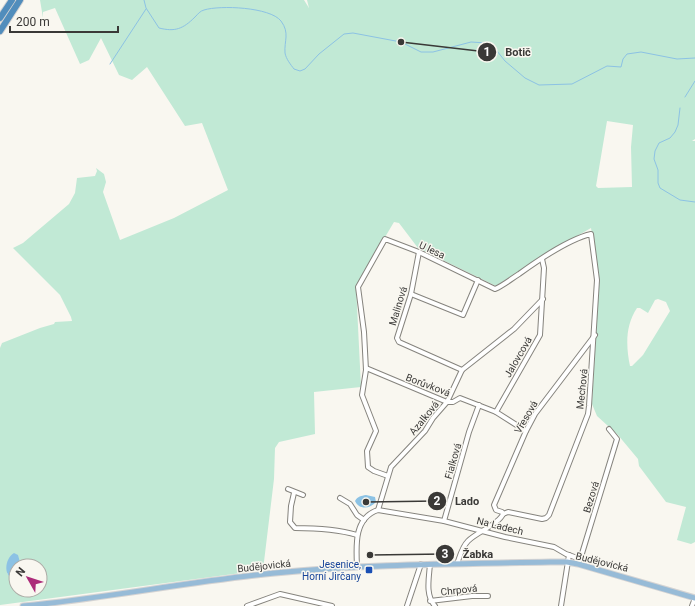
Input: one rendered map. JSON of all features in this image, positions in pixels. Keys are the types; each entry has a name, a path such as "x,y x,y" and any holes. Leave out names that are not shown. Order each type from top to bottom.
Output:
{"highway":[{"path":"0,18 12,1"},
{"path":"0,31 19,3"}],"main road":[{"name":"Budějovická","path":"23,606 186,583 274,573 357,566 567,562 579,562 695,598"}],"street":[{"name":"U lesa","path":"366,368 364,332 358,287 385,239 420,252 495,289 573,240 591,234"},
{"name":"Mechová","path":"503,514 508,512 542,519 549,515 588,414 597,280 591,234"},
{"name":"Malinová","path":"420,252 411,294 397,338 399,342 462,370"},
{"name":"Jalovcová","path":"496,412 540,335 544,268 542,259"},
{"path":"411,294 463,315 478,280"},
{"name":"Azalková","path":"378,510 391,467 425,431 433,418 447,402 462,370 514,329 543,299"},
{"name":"Vřesová","path":"503,514 502,512 496,510 494,505 526,430 535,414 594,334"},
{"path":"366,368 362,395 376,431 367,451 368,468 374,472 388,476"},
{"name":"Borůvková","path":"366,368 447,402 453,402 460,398 479,405 496,412 526,430"},
{"name":"Fialková","path":"444,521 469,432 479,405"},
{"name":"Bezová","path":"579,562 617,440 609,429"},
{"path":"288,489 294,493 303,495"},
{"path":"294,493 290,522 295,528 343,530 358,535"},
{"path":"340,498 350,504 357,515 364,520"},
{"path":"357,566 356,541 358,535 364,520 370,513 378,510"},
{"name":"Na Ladech","path":"378,510 444,521 505,537 554,547 579,562"},
{"path":"457,564 463,548 468,542 482,530 499,520 503,514"},
{"path":"560,606 569,555"},
{"path":"407,606 421,564"},
{"path":"430,564 428,593 430,601 434,606"},
{"path":"247,606 280,594 332,606"},
{"name":"Chrpová","path":"430,601 472,596 488,596"},
{"path":"692,606 695,598"}],"green space":[{"path":"40,0 304,0 309,8 307,0 695,0 695,139 692,141 695,141 695,542 691,544 677,540 686,507 666,502 639,466 638,459 618,435 597,416 592,404 599,280 591,228 542,256 496,286 418,248 399,223 394,222 356,286 361,387 314,392 315,434 279,442 275,448 274,479 263,570 0,605 0,348 2,343 54,324 55,322 72,321 60,295 13,248 23,243 69,204 75,193 77,178 95,176 97,171 96,168 104,174 106,182 103,192 120,240 174,218 228,190 202,123 185,126 147,67 132,80 119,75 101,38 89,60 80,64 55,8 43,12 43,18","holes":["607,121 633,125 631,147 632,187 598,188 596,186","658,299 666,302 670,311 643,355 632,366 630,366 627,344 630,322 637,308 640,308 648,313 655,300"]}],"water":[{"path":"366,495 375,497 376,502 365,508 359,506 355,501 358,497"},
{"path":"14,553 18,555 19,558 9,558"},
{"path":"8,559 8,574 6,568"}],"waterway":[{"path":"144,0 146,8 159,28 170,30 183,27 201,11 211,8 244,8 275,16 284,25 286,33 286,57 294,69 300,71 305,69 319,54 344,34 353,33 401,42 421,52 433,52 471,42 487,43 493,46 505,61 525,78 539,85 572,84 607,66 621,67 623,59 627,54 641,52 677,59 695,58"},
{"path":"110,64 146,9"},
{"path":"685,97 695,81"},
{"path":"680,108 678,125 675,132 670,138 659,143 655,151 654,159 658,170 658,183 660,188 680,200 695,202"}],"place":[{"name":"Botič","path":"401,42"},
{"name":"Lado","path":"366,502"},
{"name":"Žabka","path":"370,555"},
{"name":"Jesenice, Horní Jirčany","path":"369,570"}]}
